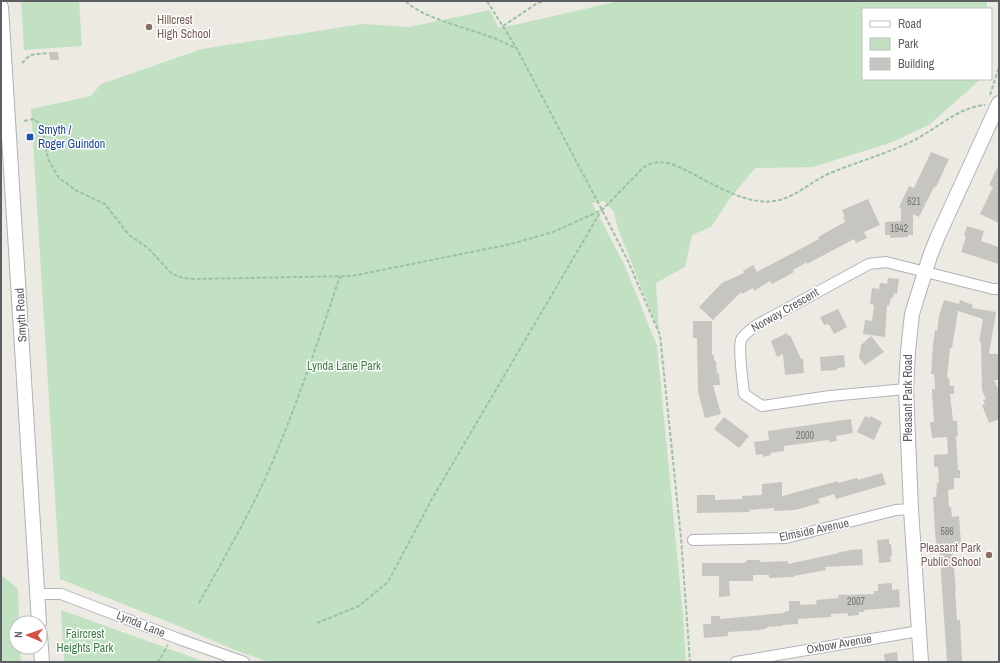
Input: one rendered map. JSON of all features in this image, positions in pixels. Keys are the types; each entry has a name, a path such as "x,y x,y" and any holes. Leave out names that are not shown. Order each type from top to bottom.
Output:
{"main road":[{"name":"Smyth Road","path":"1,7 4,106 38,615"},
{"name":"Pleasant Park Road","path":"921,662 911,509 906,389 912,314 930,256 952,203 971,166 991,102"}],"street":[{"name":"Norway Crescent","path":"906,389 830,396 762,406 744,394 741,369 741,341 747,332 757,325 869,264 886,262 926,271"},
{"path":"926,271 993,289 999,289"},
{"name":"Elmside Avenue","path":"693,540 786,538 896,510 911,509"},
{"name":"Lynda Lane","path":"37,594 62,594 244,662"},
{"name":"Oxbow Avenue","path":"736,662 919,631"}],"path":[{"path":"406,1 411,7 427,14 487,35 517,49"},
{"path":"487,1 517,49 602,210 628,261 660,336 681,538 690,662"},
{"path":"503,26 536,4 544,1"},
{"path":"22,63 30,55 48,53"},
{"path":"318,623 359,606 388,582 433,498 602,210 643,168 648,164 661,162 672,164 740,196 765,201 779,200 794,194 813,181 833,172 902,146 964,110 991,102 999,67"},
{"path":"24,120 34,119 39,123 44,136 48,159 60,178 77,191 105,204 128,235 148,248 175,276 183,278 359,275 511,244 553,232 602,210"},
{"path":"199,603 225,557 267,472 306,378 340,276"},
{"path":"157,662 171,636"}],"green space":[{"path":"21,1 79,1 82,46 24,50"},
{"name":"Lynda Lane Park","path":"619,1 987,1 987,8 862,8 862,80 980,80 929,125 890,143 813,167 755,168 729,200 711,227 692,235 685,267 656,283 659,332 618,229 614,212 604,201 592,203 624,264 657,346 683,615 686,662 269,662 235,650 60,579 31,109 91,96 101,84 202,49 362,24 409,27 490,10 498,27 510,26"},
{"path":"1,577 4,577 18,589 19,615 8,615 8,655 21,655 21,662 1,662"},
{"name":"Faircrest Heights Park","path":"61,610 203,661 208,662 64,662"}],"building":[{"path":"49,52 58,52 59,60 50,60"},
{"path":"931,152 949,159 936,187 934,187 919,217 913,214 913,235 908,235 908,237 890,238 890,235 885,235 885,222 901,221 901,208 899,207 909,186 914,188"},
{"path":"999,164 999,223 980,214 993,187 989,185"},
{"path":"868,199 880,225 864,232 867,238 856,243 854,239 807,264 807,262 793,270 794,272 772,284 770,281 754,291 753,288 742,294 741,292 713,320 699,307 722,283 744,273 743,271 753,265 757,272 819,239 818,237 845,222 843,217 845,217 842,210"},
{"path":"967,226 984,231 981,241 999,247 999,264 961,252 966,237 964,236"},
{"path":"888,278 899,279 897,294 894,293 889,306 887,305 885,337 863,334 865,320 872,321 874,305 870,304 872,288 879,289 880,283 887,284"},
{"path":"944,300 959,304 960,300 973,305 972,308 996,312 989,354 999,354 999,380 994,380 999,391 999,419 989,423 982,405 985,404 983,400 986,399 982,390 981,342 979,342 983,319 958,311 952,348 950,348 947,378 949,378 950,386 954,386 954,394 950,394 953,421 957,421 958,436 956,436 958,470 960,470 960,478 954,478 954,489 948,490 949,507 951,507 952,517 959,516 961,544 952,545 957,620 960,620 962,662 947,662 939,545 936,546 933,497 936,497 937,483 939,482 938,467 934,467 934,455 948,454 947,437 932,438 930,422 934,422 932,389 935,389 934,374 931,374 933,345 935,330 937,331 939,316"},
{"path":"838,309 847,327 834,334 828,324 824,325 820,317"},
{"path":"693,321 712,321 712,355 714,355 714,361 716,361 717,374 719,373 720,385 713,385 721,414 705,418 698,392 697,338 693,338"},
{"path":"787,333 788,336 790,335 801,359 803,358 804,373 785,375 783,354 777,357 771,341"},
{"path":"871,336 884,352 865,365 859,358 860,346"},
{"path":"844,355 845,367 837,368 837,370 821,371 820,357"},
{"path":"865,416 870,418 870,416 882,422 874,440 857,432"},
{"path":"724,417 749,436 739,448 714,429"},
{"path":"851,419 853,433 836,436 837,441 829,442 829,440 784,446 784,451 770,453 771,455 763,457 763,454 756,455 754,442 769,440 768,431"},
{"path":"882,473 886,485 836,499 834,494 818,499 820,503 795,510 774,511 774,508 749,510 750,512 697,513 697,495 715,495 715,500 742,499 742,496 762,495 762,484 782,482 782,496 838,481 838,483 857,478 858,480"},
{"path":"889,539 889,544 891,544 891,562 879,563 877,540"},
{"path":"862,549 863,565 825,567 826,570 794,577 769,578 769,575 753,575 753,581 729,581 730,596 719,597 719,576 702,576 702,563 742,563 746,562 747,560 760,560 760,562 788,561 788,564 849,551 848,550"},
{"path":"892,583 892,590 899,589 900,607 864,610 864,612 859,612 859,615 848,616 848,613 831,614 831,617 798,619 798,624 767,627 760,630 728,632 728,636 704,638 703,624 711,624 711,616 720,616 720,619 784,613 789,611 789,601 800,601 800,605 817,604 816,600 839,598 838,595 874,594 874,591 878,591 878,584"},
{"path":"897,652 898,662 885,662 884,654"}],"place":[{"name":"Hillcrest High School","path":"149,27"},
{"name":"Smyth / Roger Guindon","path":"30,137"},
{"name":"Pleasant Park Public School","path":"989,555"}]}
